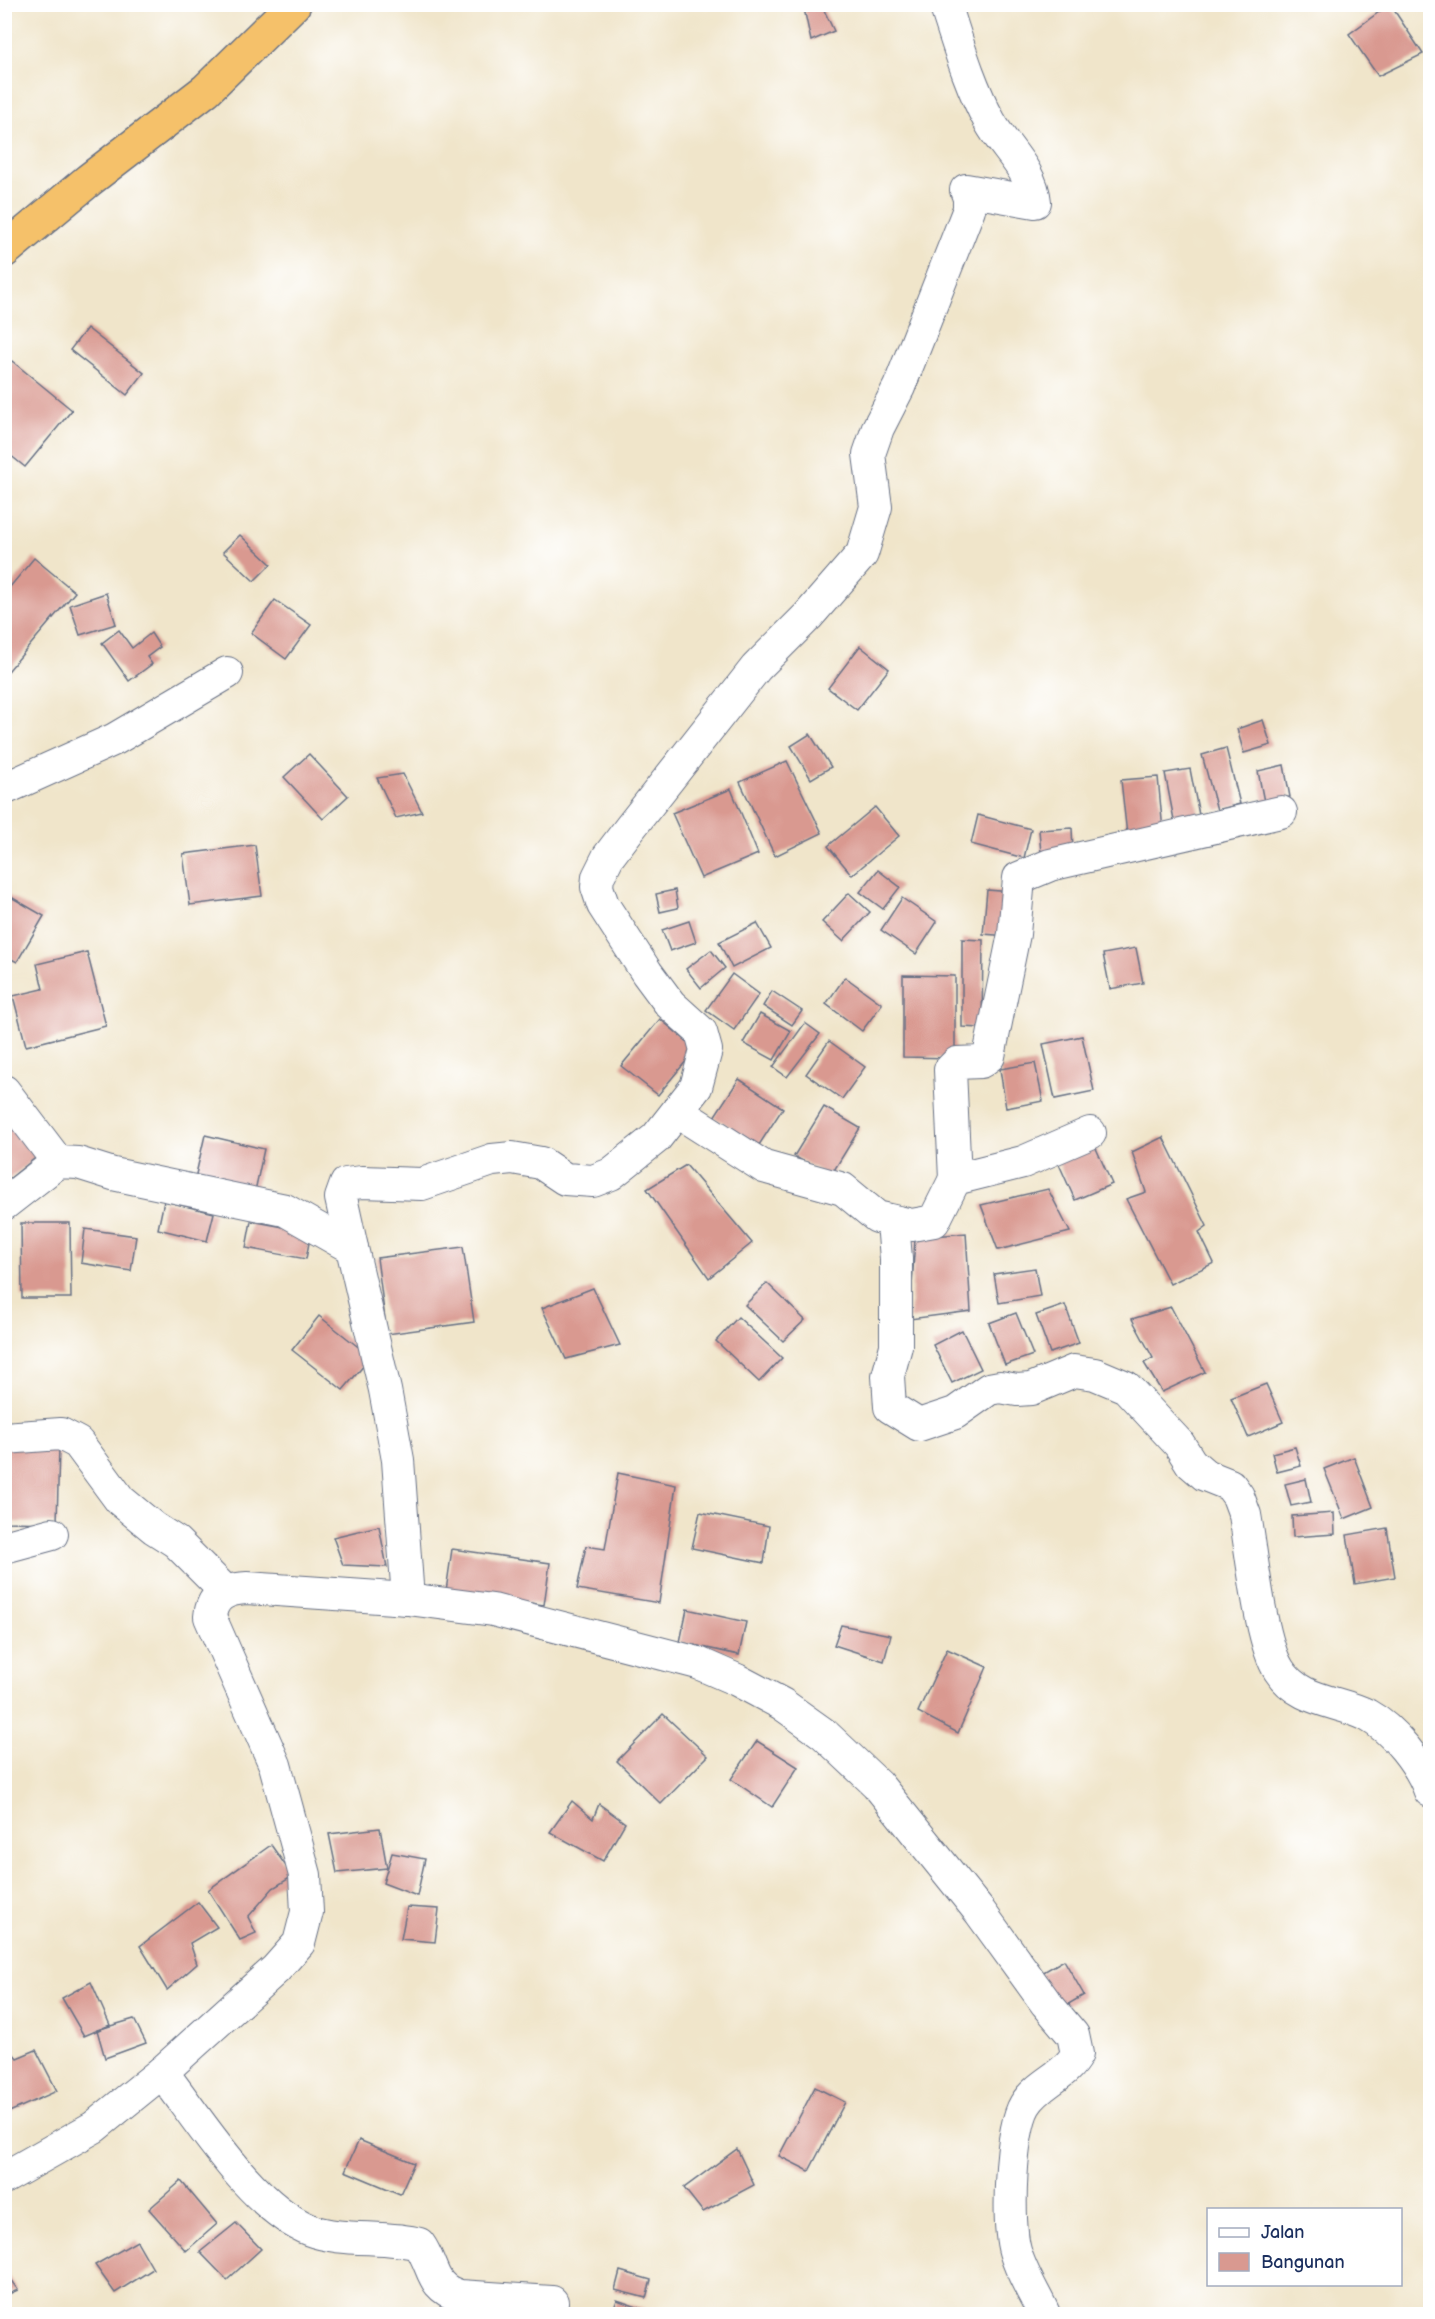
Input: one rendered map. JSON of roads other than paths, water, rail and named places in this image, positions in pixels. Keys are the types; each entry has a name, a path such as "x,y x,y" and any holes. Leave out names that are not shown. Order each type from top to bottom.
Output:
{"highway":[{"path":"4,251 90,180 206,90 294,4"}],"street":[{"path":"408,1599 398,1460 385,1390 341,1198 346,1184 362,1182 422,1184 481,1164 512,1158 541,1163 565,1179 592,1181 611,1174 656,1138 696,1087 705,1064 706,1050 701,1032 670,1004 647,973 603,905 597,887 598,877 619,843 756,668 808,616 862,554 876,507 869,454 878,428 899,387 969,209 966,190 1035,202 1034,186 990,123 960,50 945,4"},
{"path":"4,789 115,739 227,673"},
{"path":"678,1112 764,1167 843,1189 877,1217 912,1225 934,1221 955,1179 950,1070 957,1063 981,1062 989,1056 1014,934 1018,878 1050,865 1281,812"},
{"path":"4,1091 58,1162"},
{"path":"955,1179 1023,1162 1090,1133"},
{"path":"4,1204 58,1162 78,1163 113,1174 285,1210 352,1248"},
{"path":"893,1222 896,1258 896,1346 888,1376 890,1407 919,1425 955,1413 989,1389 1000,1386 1017,1390 1031,1389 1074,1371 1095,1374 1126,1387 1179,1444 1191,1463 1205,1475 1230,1485 1238,1496 1245,1515 1268,1646 1280,1671 1304,1694 1367,1715 1409,1754 1431,1791"},
{"path":"4,1438 61,1434 78,1443 120,1500 147,1523 176,1542 226,1592"},
{"path":"4,1547 52,1534"},
{"path":"4,2178 94,2127 162,2072 276,1969 299,1943 307,1912 305,1875 275,1765 210,1617 211,1606 226,1592 247,1588 408,1599 493,1610 698,1663 782,1704 824,1734 877,1784 980,1911 1046,2003 1073,2035 1077,2054 1068,2068 1035,2091 1024,2106 1014,2147 1010,2220 1015,2252 1044,2314"},
{"path":"162,2072 247,2182 275,2210 311,2231 419,2244 437,2282 446,2292 460,2296 552,2301"}]}
